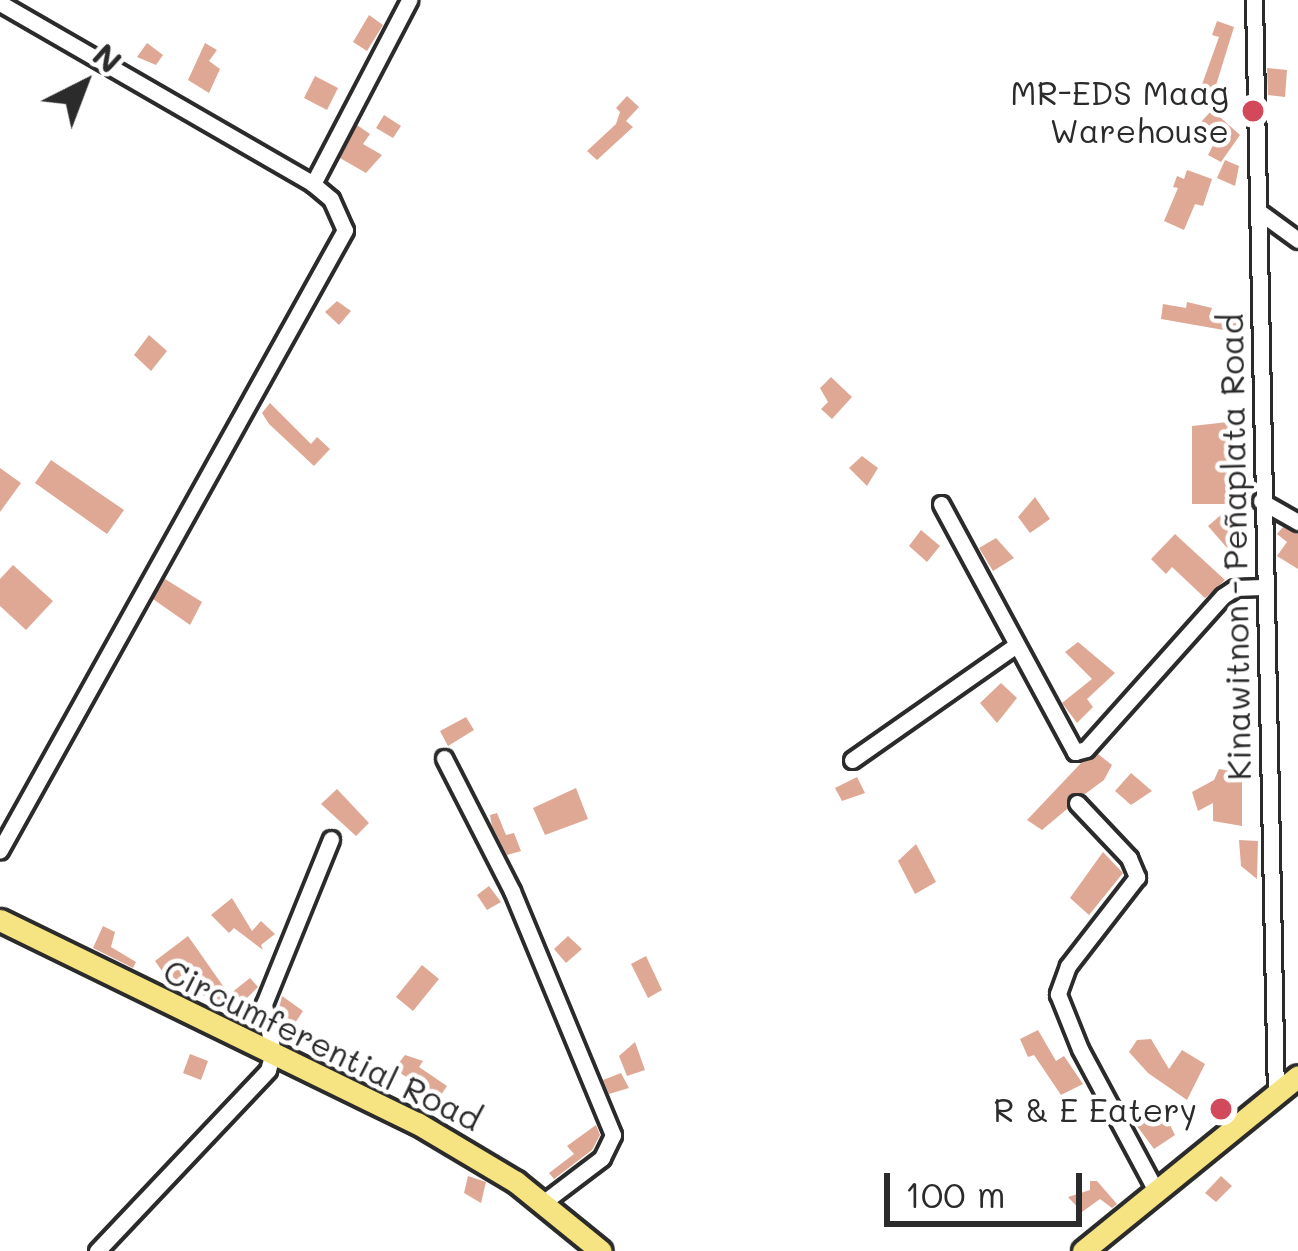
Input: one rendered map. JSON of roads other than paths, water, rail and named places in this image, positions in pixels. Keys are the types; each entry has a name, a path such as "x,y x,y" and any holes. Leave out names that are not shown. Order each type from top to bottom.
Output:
{"main road":[{"name":"Circumferential Road","path":"0,920 417,1123 544,1202 602,1251"},
{"path":"1083,1251 1298,1076"}],"street":[{"path":"313,184 409,0"},
{"name":"Kinawitnon - Peñaplata Road","path":"1254,0 1261,213 1262,587 1276,1094"},
{"path":"0,850 6,823 345,230 341,214 313,184 1,2"},
{"path":"1261,213 1296,239"},
{"path":"1260,254 1296,239"},
{"path":"1261,501 1298,522"},
{"path":"940,504 1070,747 1080,752 1223,596 1235,588 1262,587"},
{"path":"852,760 1015,646"},
{"path":"443,758 512,891 613,1135 602,1158 544,1202"},
{"path":"1077,803 1130,858 1137,877 1068,966 1058,994 1080,1048 1156,1191"},
{"path":"98,1251 262,1079 273,1053 263,1004 331,839"}],"place":[{"name":"MR-EDS Maag Warehouse","path":"1253,111"},
{"name":"R & E Eatery","path":"1221,1109"}]}
